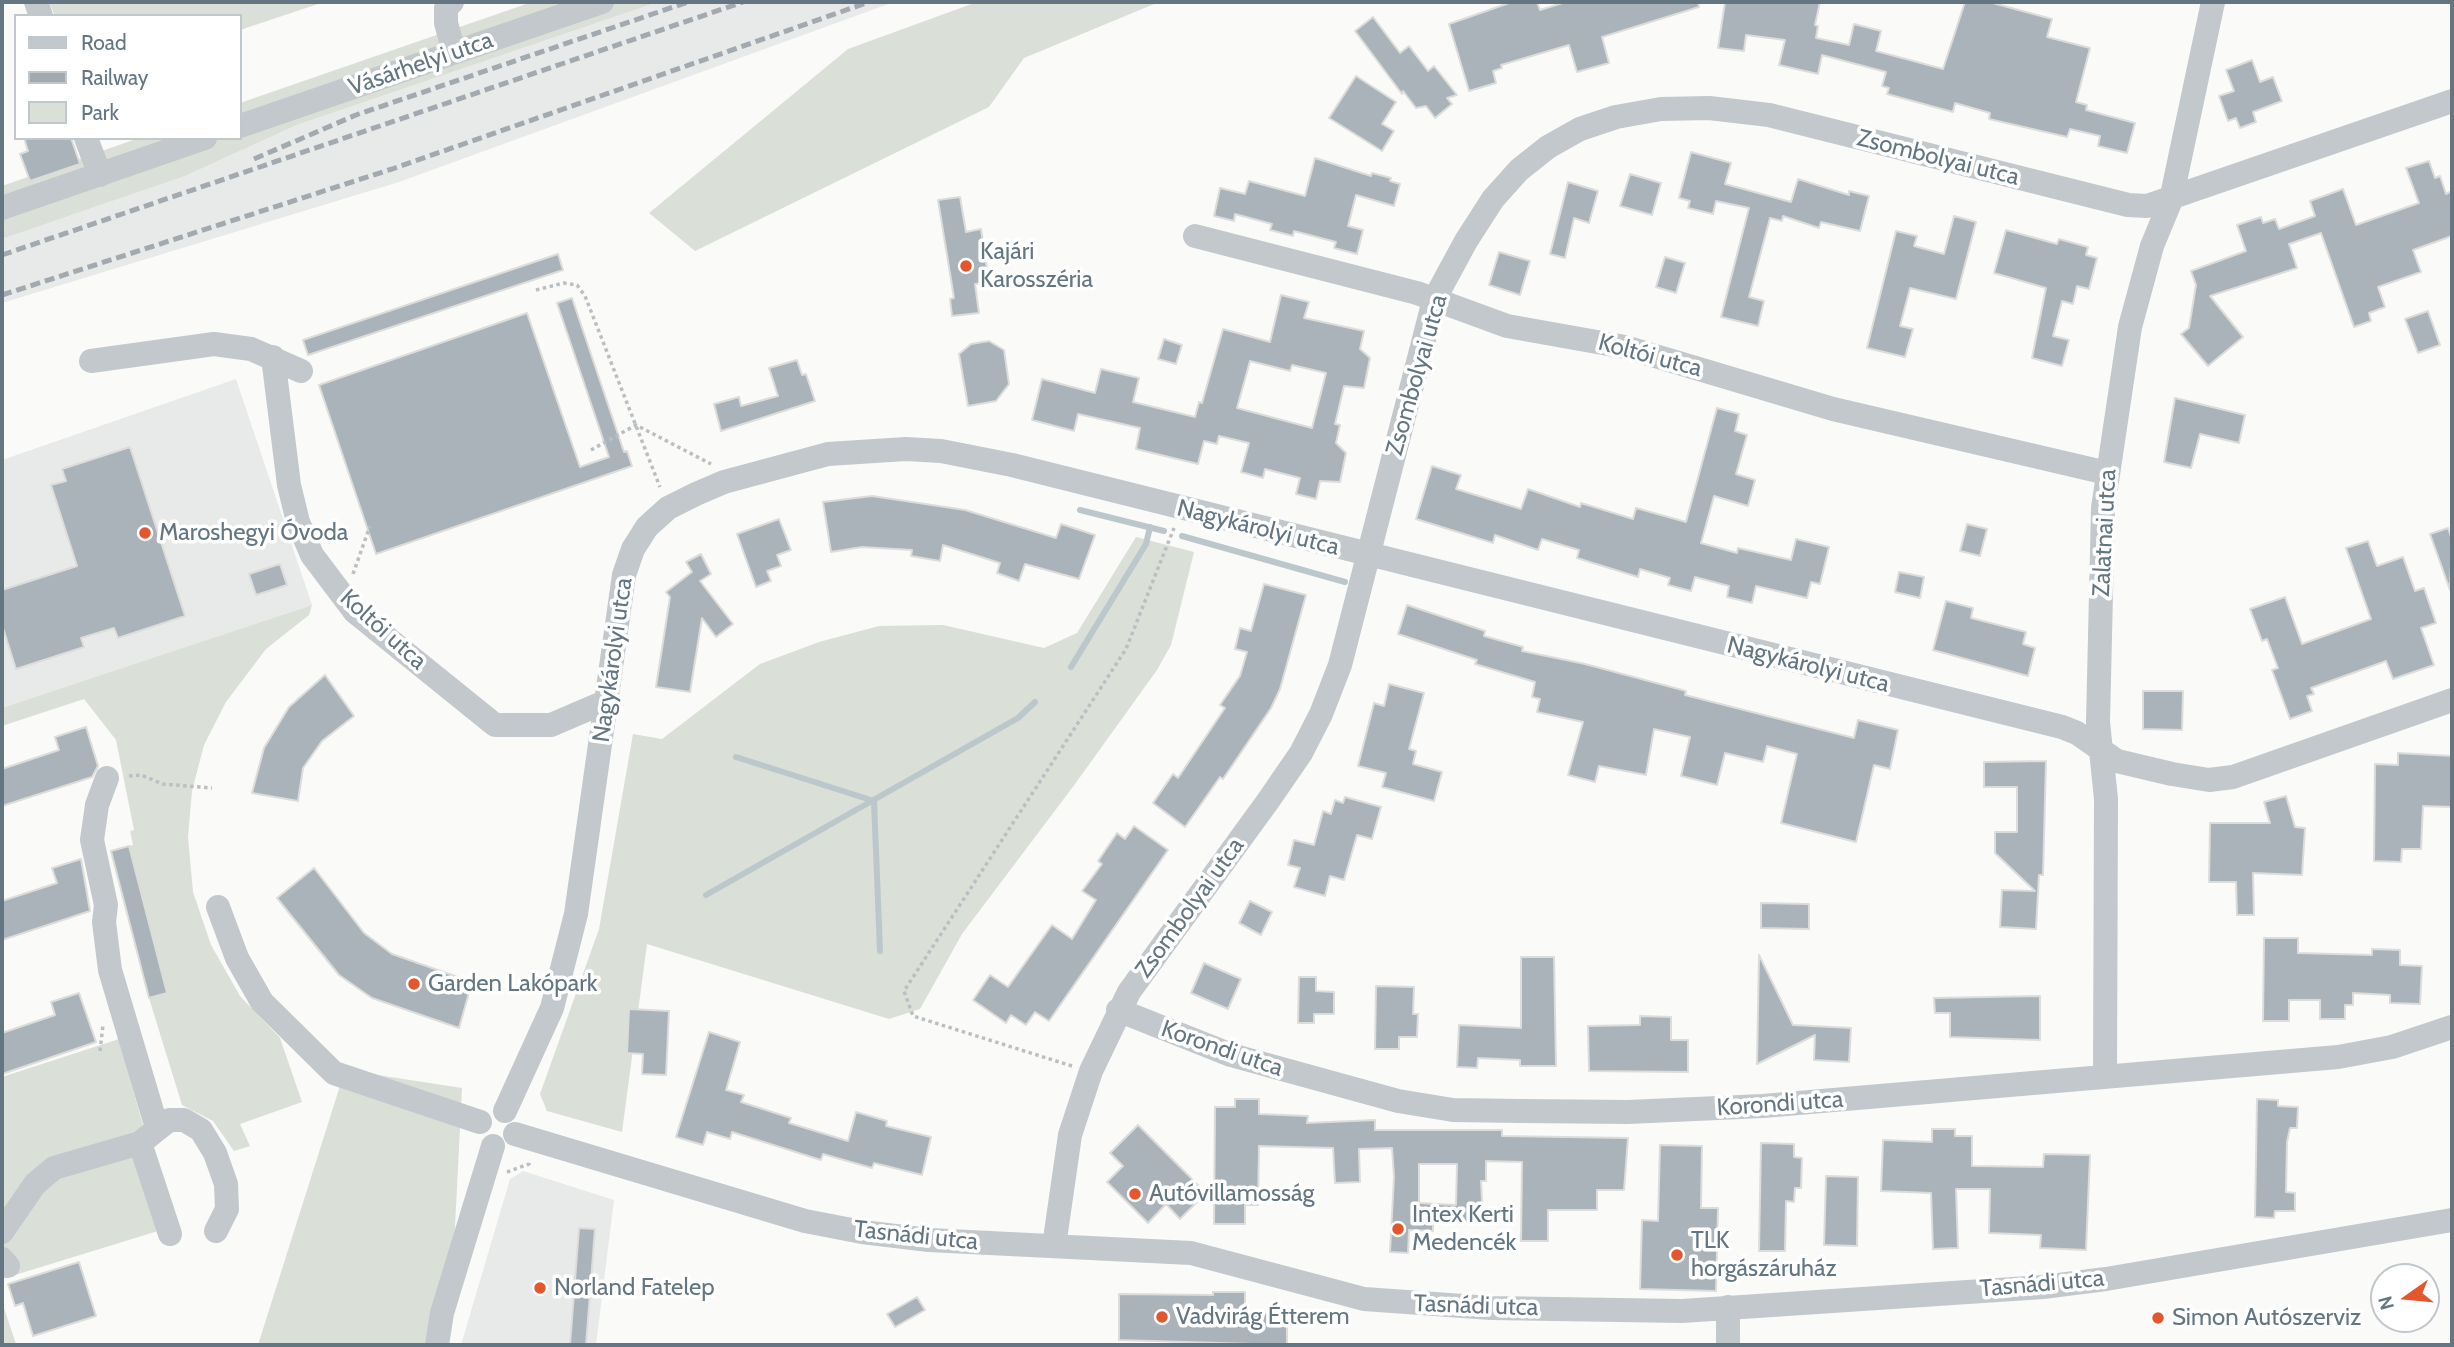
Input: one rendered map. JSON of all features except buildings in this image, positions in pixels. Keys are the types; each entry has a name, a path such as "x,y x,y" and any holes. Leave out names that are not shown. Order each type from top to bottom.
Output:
{"street":[{"path":"452,2 446,8 446,16 454,52"},
{"name":"Vásárhelyi utca","path":"242,125 602,2"},
{"name":"Zalatnai utca","path":"2105,1076 2106,799 2098,709 2103,508 2139,288 2171,200 2213,2"},
{"name":"Zsombolyai utca","path":"1054,1245 1070,1135 1091,1071 1118,1010 1301,753 1321,714 1340,665 1434,300 1466,241 1493,199 1519,170 1548,147 1580,129 1616,117 1661,109 1709,108 1769,115 2128,205 2147,206 2171,200 2452,101"},
{"path":"87,140 100,175"},
{"path":"2,208 199,140"},
{"name":"Koltói utca","path":"1195,236 1434,300 1507,326 1625,347 1833,409 2107,473"},
{"path":"91,360 214,344 251,349 301,371"},
{"name":"Koltói utca","path":"273,357 289,485 298,522 312,555 355,612 495,724 551,725 607,701"},
{"name":"Nagykárolyi utca","path":"505,1111 552,1008 566,960 576,914 624,575 633,549 647,527 668,508 724,482 828,454 906,449 941,451 1012,465 2062,727 2077,733 2101,753 2117,761 2209,780 2233,777 2452,700"},
{"path":"107,778 97,805 92,839 106,905 104,922 107,950 170,1234"},
{"path":"218,907 237,958 262,1002 334,1073 480,1122"},
{"name":"Korondi utca","path":"1118,1010 1231,1055 1398,1101 1453,1110 1628,1112 1763,1107 2362,1054 2452,1027"},
{"path":"490,1111 505,1111 523,1137 493,1146 481,1137 480,1122 490,1111"},
{"path":"2,1232 35,1184 54,1168 149,1135 169,1121 184,1120 201,1130 215,1153 226,1184 226,1209 216,1231"},
{"name":"Tasnádi utca","path":"523,1137 805,1221 862,1233 929,1240 1191,1253 1329,1292 1399,1303 1630,1311 2043,1287 2106,1279 2452,1220"},
{"path":"437,1345 442,1313 493,1146"},
{"path":"1728,1307 1728,1345"},
{"path":"423,1345 442,1313"}],"path":[{"path":"536,290 564,283 576,285 585,296 668,508"},
{"path":"591,450 636,425"},
{"path":"636,425 708,460 724,482"},
{"path":"1091,1071 913,1016 904,991 1126,649 1181,508"},
{"path":"352,577 370,526"},
{"path":"107,778 141,775 163,785 212,788"},
{"path":"504,1185 508,1172 528,1164 523,1137"}],"shaded area":[{"path":"658,2 894,2 399,182 2,303 2,239 185,176 297,125"},
{"name":"Maroshegyi Óvoda","path":"236,379 312,605 2,708 2,460"},
{"name":"Norland Fatelep","path":"523,1171 614,1200 596,1345 461,1345 510,1179"}],"green space":[{"path":"49,2 324,2 242,29 242,14 54,14"},
{"path":"532,2 658,2 297,125 185,176 2,239 2,186 133,140 242,140 242,102"},
{"path":"977,2 1159,2 1024,58 989,107 695,251 649,213 848,49"},
{"path":"1136,537 1194,552 1171,645 1157,670 1075,784 962,934 920,1009 889,1019 647,944 622,1132 547,1111 540,1094 599,929 633,734 662,739 760,664 819,642 879,626 943,625 1044,648 1077,633"},
{"path":"312,605 309,615 266,649 226,702 204,745 192,791 188,837 193,892 211,945 240,996 280,1038 302,1102 240,1124 250,1146 234,1151 213,1121 182,1105 149,998 167,992 129,846 133,845 130,831 134,830 116,740 84,699 2,726 2,708"},
{"path":"119,1039 171,1227 2,1279 2,1077"},
{"path":"345,1070 462,1088 449,1345 258,1345"},
{"path":"2,1302 16,1344 39,1345 2,1345"}],"waterway":[{"path":"1080,510 1164,531"},
{"path":"1071,667 1146,544 1150,527"},
{"path":"1182,536 1345,582"},
{"path":"706,895 1018,718 1035,702"},
{"path":"736,757 874,801"},
{"path":"874,801 880,951"}],"railway":[{"path":"254,159 356,115 688,2"},
{"path":"2,255 743,2"},
{"path":"2,295 392,169 869,2"}],"place":[{"name":"Kajári Karosszéria","path":"966,266"},
{"name":"Maroshegyi Óvoda","path":"145,533"},
{"name":"Garden Lakópark","path":"414,984"},
{"name":"Autóvillamosság","path":"1135,1194"},
{"name":"Intex Kerti Medencék","path":"1398,1229"},
{"name":"TLK horgászáruház","path":"1677,1255"},
{"name":"Norland Fatelep","path":"540,1288"},
{"name":"Vadvirág Étterem","path":"1162,1317"},
{"name":"Simon Autószerviz","path":"2158,1318"}]}
